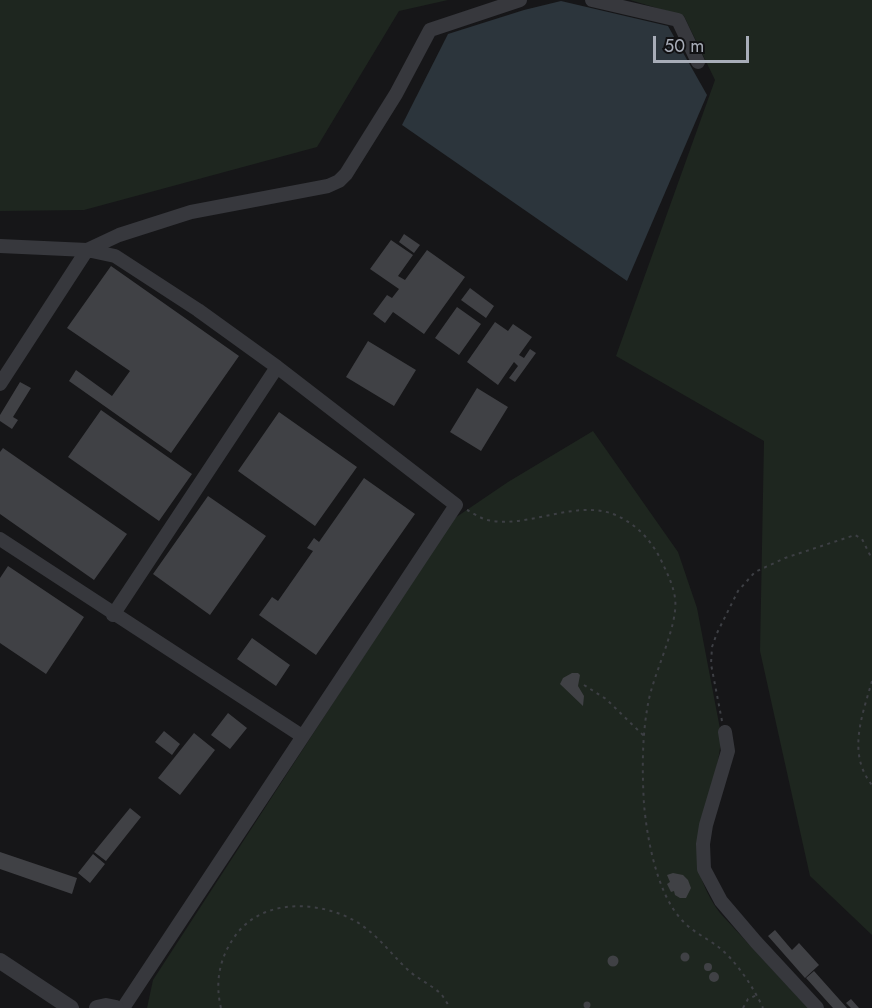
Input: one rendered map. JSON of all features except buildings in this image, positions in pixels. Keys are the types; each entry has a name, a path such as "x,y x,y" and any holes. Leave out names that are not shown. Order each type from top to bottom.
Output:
{"street":[{"path":"0,384 87,250 119,235 191,212 328,186 339,181 346,174 396,94 430,30 520,0"},
{"path":"592,0 678,20 698,62"},
{"path":"0,246 87,250 115,256 198,310 456,504 123,1008"},
{"path":"113,615 276,367"},
{"path":"0,539 113,615 302,736"},
{"path":"725,732 728,751 706,825 703,844 704,869 722,901 817,1008"},
{"path":"0,961 71,1008"},
{"path":"97,1008 106,1006 116,1008"}],"path":[{"path":"456,504 486,520 517,522 585,509 600,511 623,518 640,530 657,553 670,578 675,601 670,630 652,684 644,736 644,805 652,852 663,891 671,907 682,921 719,948 757,995 763,1008"},
{"path":"725,732 711,664 712,647 738,591 748,578 755,572 785,558 855,535 862,539 872,559"},
{"path":"872,681 860,721 857,745 858,761 864,776 872,785"},
{"path":"584,685 606,699 644,736"},
{"path":"221,1008 218,977 224,957 234,937 255,918 272,910 296,905 327,910 357,923 388,947 407,969 441,993 450,1008"},
{"path":"743,1008 748,999 757,995"}],"shaded area":[{"path":"0,0 448,0 399,11 317,147 84,210 0,211"},
{"path":"630,0 872,0 872,935 810,876 760,651 764,441 616,356 715,80 684,16"},
{"path":"561,1 668,26 707,95 627,281 402,125 448,34"},
{"path":"593,431 678,552 697,608 721,734 713,782 697,844 698,865 705,888 720,913 808,1008 147,1008 153,980 452,520 508,482"}]}
